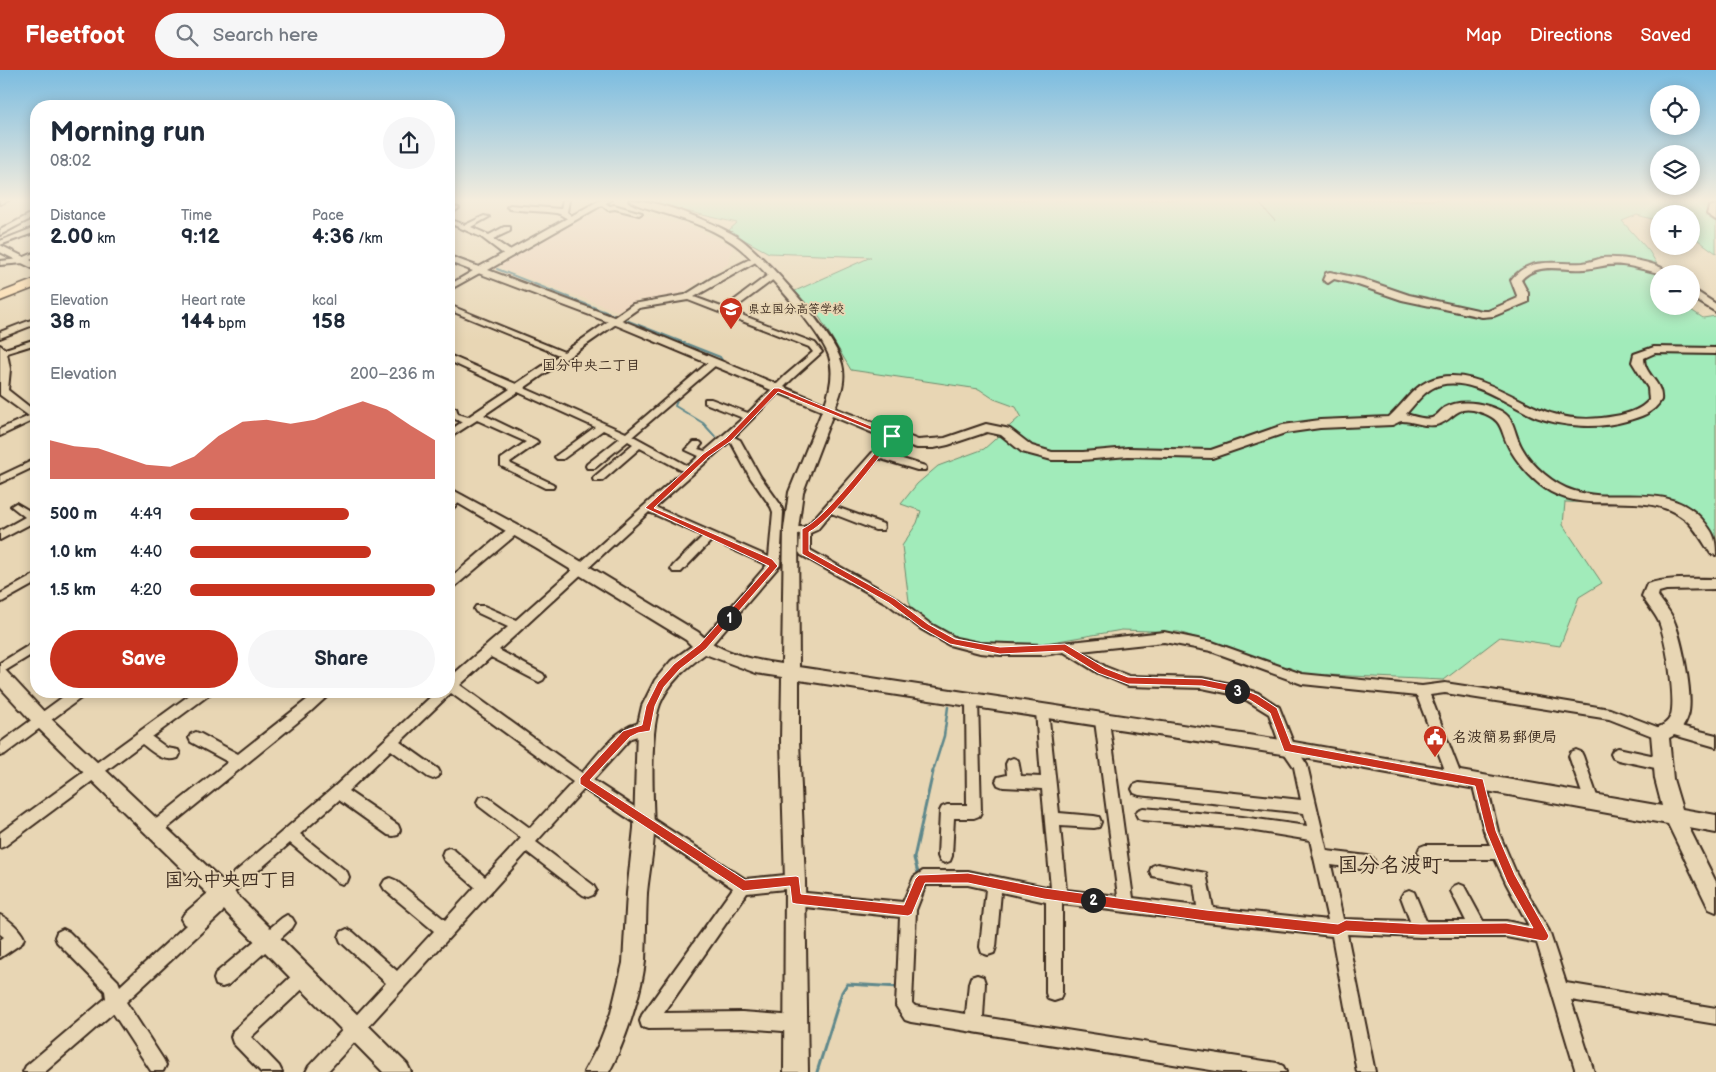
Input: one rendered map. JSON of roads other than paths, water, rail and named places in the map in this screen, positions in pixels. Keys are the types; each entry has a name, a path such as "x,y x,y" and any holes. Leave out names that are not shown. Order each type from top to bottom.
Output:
{"main road":[{"path":"0,297 30,285"}],"street":[{"path":"498,247 509,254"},
{"path":"455,285 522,247"},
{"path":"744,247 757,259 818,328 834,354 837,365 837,388 796,492 798,530 790,673 790,741 796,890 796,1072"},
{"path":"0,248 30,263"},
{"path":"455,430 617,318 642,304 679,300 688,297 717,279 757,259"},
{"path":"455,261 617,318 713,363 892,436 918,444 934,444 948,442 986,428 1005,432 1027,449 1052,456 1083,456 1128,452 1212,454 1283,429 1320,424 1392,421 1422,389 1442,381 1454,381 1486,388 1541,414 1556,418 1576,421 1606,421 1626,418 1639,413 1654,402 1656,394 1652,384 1639,366 1638,356 1654,350 1716,351"},
{"path":"1328,280 1330,275 1358,281 1406,298 1486,314 1524,300 1523,293 1516,280 1526,270 1538,266 1548,264 1584,266 1603,261 1616,261 1640,264 1650,268"},
{"path":"0,263 30,263"},
{"path":"725,311 771,277"},
{"path":"455,684 494,652 518,626 651,509 689,470 728,439 777,389 818,352 815,346 688,297"},
{"path":"1700,299 1716,309"},
{"path":"455,310 564,356"},
{"path":"0,335 30,324"},
{"path":"30,343 1,350 5,367 1,391 30,412"},
{"path":"455,361 627,437 638,445 689,470"},
{"path":"590,466 627,437 713,363"},
{"path":"708,401 749,417"},
{"path":"1398,416 1427,422 1438,421 1454,407 1464,405 1490,410 1509,424 1517,451 1555,488 1580,498 1643,499 1659,501 1677,507 1691,516 1716,550"},
{"path":"455,415 532,442 505,461 506,466 549,486"},
{"path":"0,433 30,419"},
{"path":"455,420 469,421"},
{"path":"560,457 601,426"},
{"path":"798,530 813,527 892,436"},
{"path":"596,1072 607,1053 622,1013 634,963 637,894 644,828 646,728 650,706 661,685 677,666 703,647 774,566 778,512 776,506 755,477 734,440 728,439"},
{"path":"697,444 691,450 706,455"},
{"path":"598,479 638,445"},
{"path":"878,454 921,468"},
{"path":"0,480 30,465"},
{"path":"455,500 514,530 583,570 692,636 703,647 756,667 1288,748 1716,824"},
{"path":"16,506 30,514"},
{"path":"651,509 769,561 774,566"},
{"path":"830,509 879,527"},
{"path":"2,532 30,519"},
{"path":"455,580 514,530"},
{"path":"798,530 805,552 892,601 925,626 953,642 1000,650 1065,647 1164,637 1212,647 1302,680 1422,691 1445,688 1610,714 1666,732 1716,741"},
{"path":"676,569 710,535"},
{"path":"0,599 30,582"},
{"path":"1716,584 1666,585 1652,588 1650,596 1666,620 1675,648 1679,683 1680,715 1666,732 1660,763 1673,816 1716,902"},
{"path":"480,609 518,626"},
{"path":"1065,647 1102,670 1128,681 1202,683 1232,689 1253,697 1274,711 1288,748 1300,766 1338,929 1366,1072"},
{"path":"0,669 30,650"},
{"path":"494,652 539,677"},
{"path":"0,676 41,720 97,771 400,1072"},
{"path":"455,690 583,781 743,886 796,890 905,910"},
{"path":"1422,691 1455,778"},
{"path":"0,750 71,698"},
{"path":"0,841 196,698"},
{"path":"155,829 196,794 240,762 318,698"},
{"path":"189,919 294,836 342,795 440,698"},
{"path":"944,856 947,811 974,812 972,700"},
{"path":"1042,711 1057,895 1054,993"},
{"path":"1102,720 1126,903"},
{"path":"315,1072 626,734 637,729 646,728"},
{"path":"143,737 164,753 173,754"},
{"path":"196,738 240,762"},
{"path":"393,744 434,773"},
{"path":"1618,754 1660,763"},
{"path":"1576,756 1592,802"},
{"path":"1013,764 1008,781 1049,783"},
{"path":"1479,782 1491,831 1510,878 1543,936 1585,1072"},
{"path":"1139,789 1309,807"},
{"path":"342,795 393,830"},
{"path":"484,802 588,890"},
{"path":"1142,814 1242,823 1315,834"},
{"path":"1052,819 1094,822"},
{"path":"294,836 342,877"},
{"path":"1425,852 1500,852"},
{"path":"449,855 486,886"},
{"path":"1320,857 1368,863"},
{"path":"1157,871 1201,878 1206,915"},
{"path":"1277,1072 911,1014 904,1006 905,910 919,882 923,878 968,878 1057,895 1206,915 1338,929 1346,926 1421,929 1478,928 1506,929 1543,936"},
{"path":"988,946 994,884"},
{"path":"390,885 446,931"},
{"path":"743,886 648,1021 742,1020 796,1024"},
{"path":"1459,891 1478,928"},
{"path":"32,1072 114,995 217,908 222,894"},
{"path":"1409,897 1421,929"},
{"path":"0,923 16,938 0,950"},
{"path":"222,978 287,923"},
{"path":"63,937 114,995 157,1065"},
{"path":"347,937 397,982"},
{"path":"273,1072 239,1037 304,976"},
{"path":"974,1024 977,983"},
{"path":"1560,990 1716,1016"}],"waterway":[{"path":"494,247 501,255"},
{"path":"497,269 720,357 722,360"},
{"path":"678,397 675,406 703,423 719,441"},
{"path":"932,774 944,736 948,707"},
{"path":"917,877 918,873 914,858 933,772"},
{"path":"817,1072 842,992 847,984 899,987"}],"place":[{"name":"県立国分高等学校","path":"731,330"},
{"name":"名波簡易郵便局","path":"1435,758"}],"district":[{"name":"国分中央二丁目","path":"591,365"},
{"name":"国分名波町","path":"1390,865"},
{"name":"国分中央四丁目","path":"231,880"}]}
